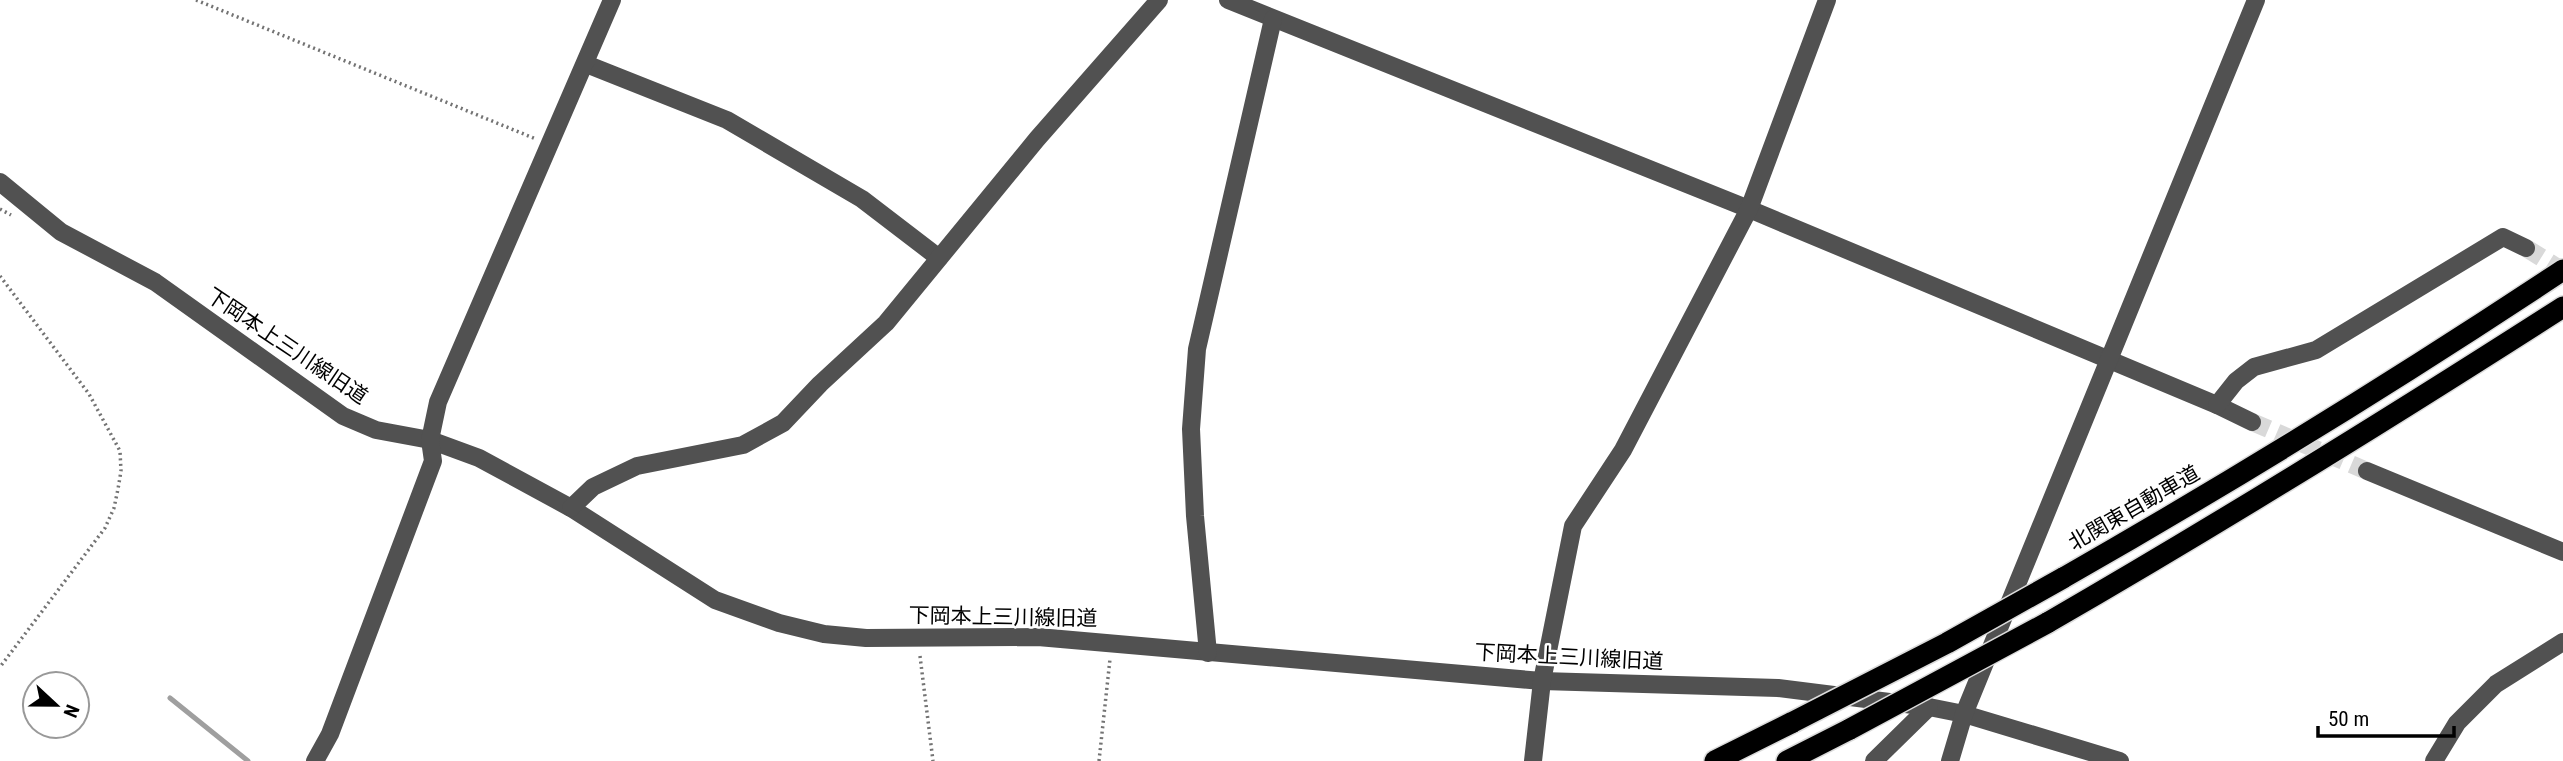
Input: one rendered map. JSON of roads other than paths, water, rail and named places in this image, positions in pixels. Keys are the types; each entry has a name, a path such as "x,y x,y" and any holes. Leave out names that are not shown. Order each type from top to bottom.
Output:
{"highway":[{"name":"北関東自動車道","path":"1715,761 1947,643 2166,519 2328,420 2563,270"},
{"path":"1787,761 2047,623 2182,545 2351,443 2563,307"}],"street":[{"path":"316,761 330,734 433,461 430,440 438,402 612,0"},
{"path":"571,508 593,488 637,466 743,445 783,423 820,384 886,323 1037,139 1159,0"},
{"path":"1228,0 1749,209 2217,404 2252,422"},
{"path":"1533,761 1542,681 1573,526 1623,450 1749,209 1827,0"},
{"path":"1950,761 1964,714 2256,0"},
{"path":"1208,653 1195,516 1191,429 1197,349 1273,19"},
{"path":"586,64 727,120 862,199 939,258"},
{"name":"下岡本上三川線旧道","path":"0,182 61,232 155,282 343,416 376,429 430,440 479,458 571,508 715,600 779,623 824,634 866,638 1038,637 1542,681 1778,688 1964,714 2120,761"},
{"path":"2217,404 2236,381 2254,367 2316,349 2503,237 2526,248"},
{"path":"2367,471 2563,552"},
{"path":"2434,761 2458,723 2496,684 2563,642"},
{"path":"1874,761 1928,707"}],"waterway":[{"path":"170,698 248,761"}],"tunnel":[{"path":"2526,248 2563,271"},
{"path":"2252,422 2367,471"}]}
